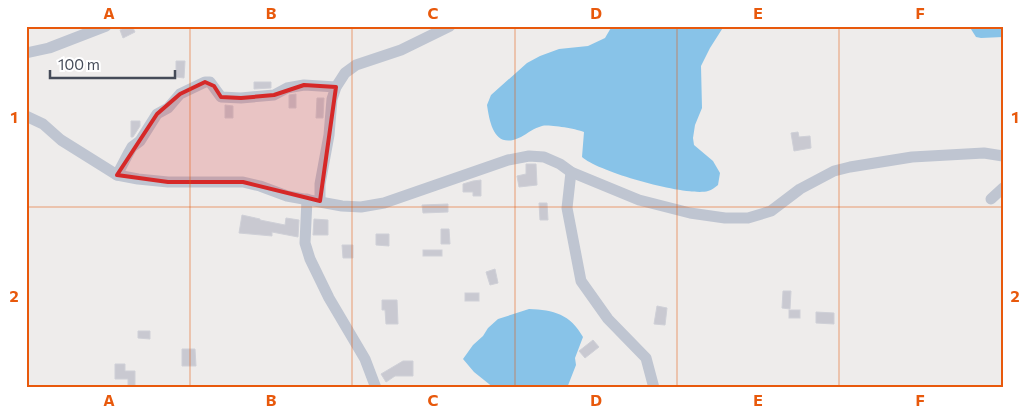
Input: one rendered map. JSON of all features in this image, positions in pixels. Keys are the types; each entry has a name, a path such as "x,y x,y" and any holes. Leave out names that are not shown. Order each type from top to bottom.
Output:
{"street":[{"path":"26,53 49,48 106,26"},
{"path":"320,201 320,184 329,135 332,98 345,73 356,65 401,50 450,26"},
{"path":"117,175 132,147 140,141 157,114 168,108 180,94 205,82 210,82 221,97 241,98 274,95 287,88 304,85 336,88"},
{"path":"26,116 43,124 61,140 117,175 168,182 243,182 287,196 342,206 361,207 384,203 508,160 529,156 544,157 560,164 571,172 638,200 706,216 748,218 770,211 800,189 834,171 850,167 912,157 984,153 1003,156"},
{"path":"571,172 566,208 581,280 608,319 646,358 654,388"},
{"path":"991,200 1003,188"},
{"path":"307,200 305,243 310,259 329,298 365,360 376,388"}],"highlighted area":[{"path":"205,82 214,86 221,97 241,98 274,95 304,85 329,86 336,87 320,201 243,182 168,182 117,175 157,114 180,94"}],"water":[{"path":"612,26 724,26 701,66 702,108 695,125 693,138 694,145 713,161 720,173 718,185 712,189 698,192 664,187 624,176 591,163 582,157 584,132 569,128 542,126 512,140 500,138 495,133 487,105 491,95 527,63 559,49 588,46 605,38"},
{"path":"969,26 1003,26 1003,37 976,37"},
{"path":"529,309 554,312 567,318 583,337 575,358 576,365 567,388 494,388 474,372 463,359 473,345 498,319"}],"building":[{"path":"127,26 132,26 135,32 123,38 120,30"},
{"path":"176,61 185,61 184,78 176,77"},
{"path":"254,82 271,82 271,88 254,89"},
{"path":"296,94 296,108 289,108 289,95"},
{"path":"317,98 324,98 323,118 316,118"},
{"path":"225,105 233,106 233,118 225,118"},
{"path":"131,121 140,121 140,126 133,137 131,137"},
{"path":"798,132 799,137 810,136 811,148 794,151 791,133"},
{"path":"526,164 536,164 537,185 519,187 517,176 526,174"},
{"path":"481,180 481,196 473,196 473,192 463,192 463,184"},
{"path":"539,203 547,203 548,220 540,220"},
{"path":"448,204 448,212 423,213 422,205"},
{"path":"242,215 285,225 286,218 299,220 298,237 272,232 272,236 239,233"},
{"path":"314,219 328,220 328,235 313,235"},
{"path":"441,229 449,229 450,244 441,244"},
{"path":"376,234 389,234 389,246 376,245"},
{"path":"342,245 353,245 353,258 343,258"},
{"path":"423,250 442,250 442,256 423,256"},
{"path":"495,269 498,283 490,285 486,272"},
{"path":"783,291 791,291 790,309 782,308"},
{"path":"465,293 479,293 479,301 465,301"},
{"path":"382,300 397,300 398,324 386,324 385,310 382,310"},
{"path":"657,306 667,308 665,325 654,324"},
{"path":"789,310 800,310 800,318 789,318"},
{"path":"816,312 834,313 834,324 816,323"},
{"path":"138,331 150,331 150,339 138,338"},
{"path":"593,340 599,347 585,358 579,351"},
{"path":"182,349 195,349 196,366 182,366"},
{"path":"403,361 413,361 413,376 395,376 386,382 381,374"},
{"path":"115,364 125,364 125,371 135,371 135,388 128,388 128,379 115,379"}]}
